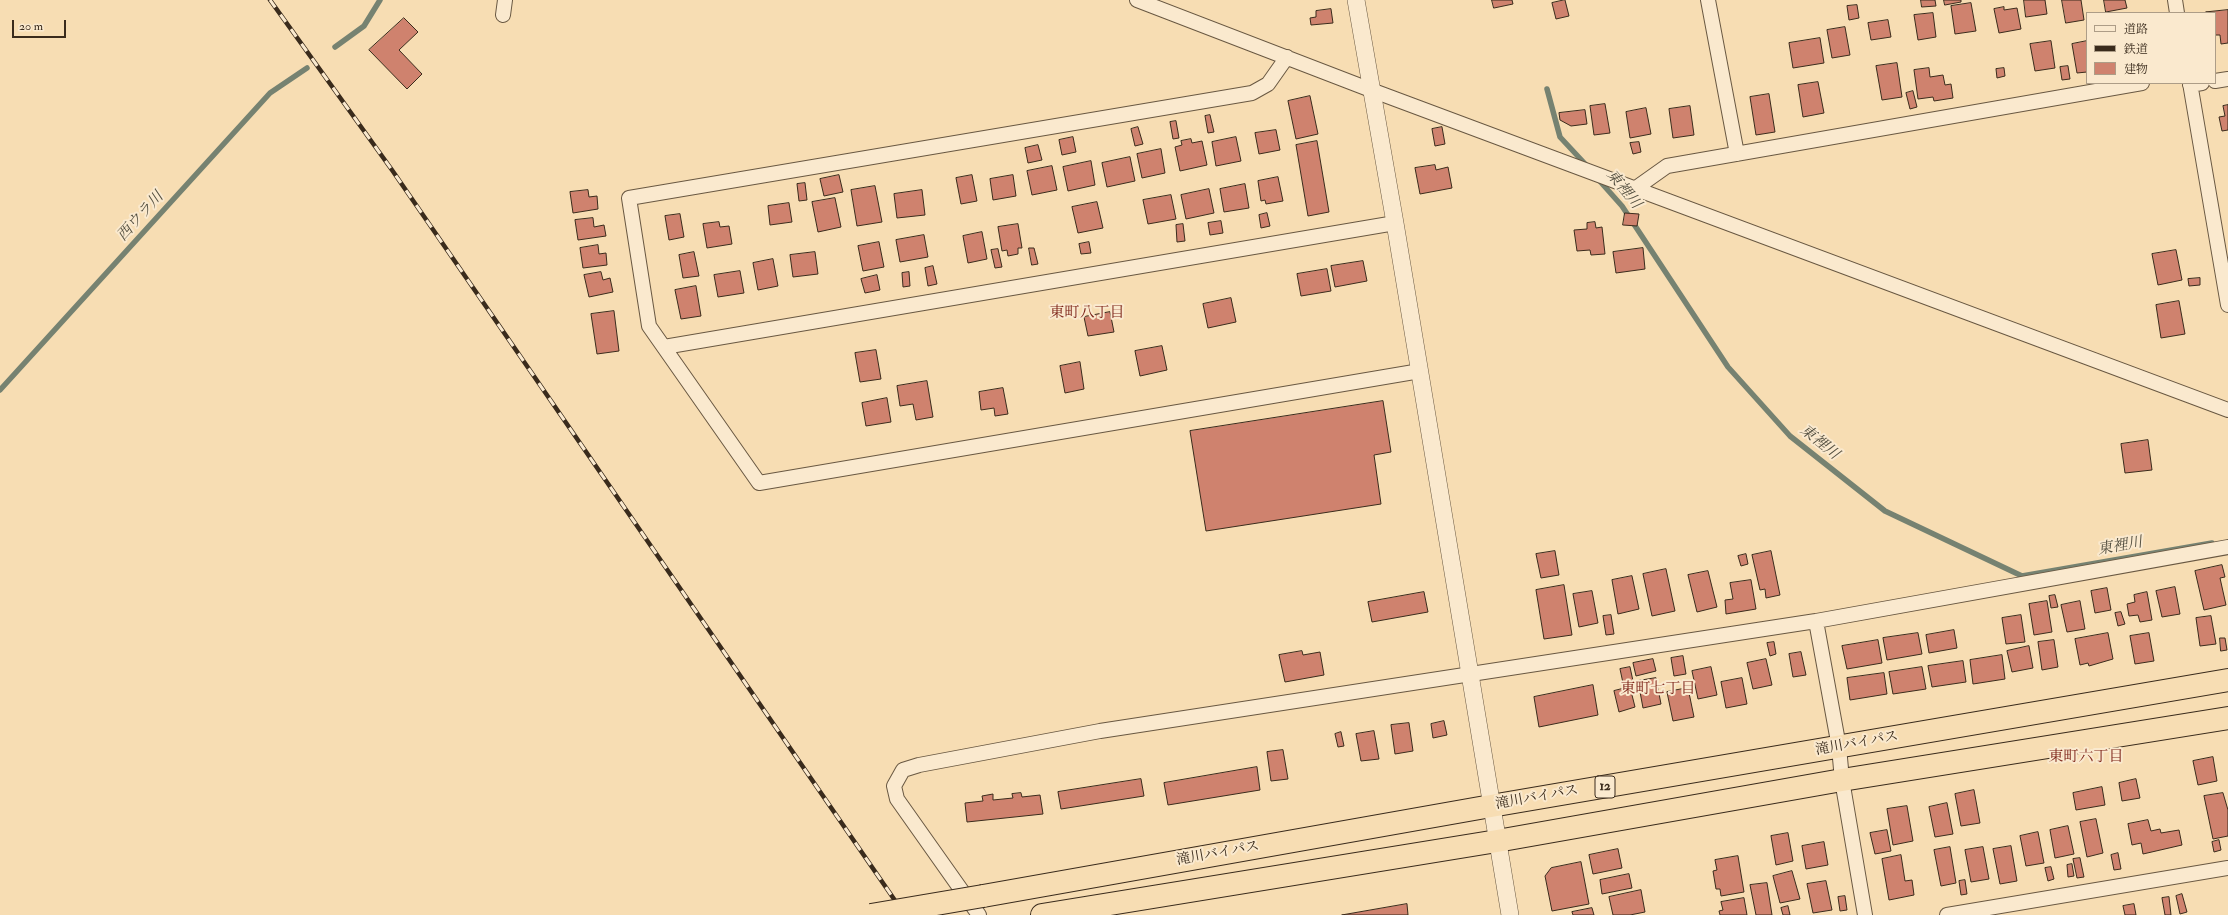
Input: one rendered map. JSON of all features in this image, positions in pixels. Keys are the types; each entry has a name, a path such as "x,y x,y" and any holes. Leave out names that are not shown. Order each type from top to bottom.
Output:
{"highway":[{"name":"滝川バイパス","path":"871,915 981,905 1491,806 2228,680"},
{"path":"1042,915 1497,841 1842,780 2228,718"}],"street":[{"path":"502,15 505,0"},
{"path":"1138,0 1287,56 1371,90 2228,410"},
{"path":"1356,0 1420,371 1510,915"},
{"path":"1708,0 1737,154"},
{"path":"2175,0 2177,12"},
{"path":"1287,56 1268,84 1252,94 629,198 650,326 759,483 1420,371"},
{"path":"2216,81 2228,79"},
{"path":"1636,188 1667,166 2136,84"},
{"path":"2194,84 2228,305"},
{"path":"664,347 1395,223"},
{"path":"981,905 898,799 894,786 903,770 919,765 1100,731 1816,621 2228,547"},
{"path":"1816,621 1839,747 1842,780 1865,915"},
{"path":"1947,915 2228,868"}],"building":[{"path":"1492,0 1512,0 1513,4 1494,8"},
{"path":"1565,0 1569,16 1556,19 1552,3"},
{"path":"1921,0 1935,0 1936,6 1922,7"},
{"path":"1944,0 1961,0 1961,2 1945,5"},
{"path":"2024,0 2045,0 2047,14 2026,17"},
{"path":"2062,0 2081,0 2084,20 2066,23"},
{"path":"2104,0 2125,0 2127,8 2106,12"},
{"path":"1971,3 1976,31 1955,34 1951,6"},
{"path":"1857,5 1859,18 1849,20 1847,6"},
{"path":"2004,7 2004,10 2017,8 2021,29 1999,33 1994,9"},
{"path":"1331,9 1333,23 1311,25 1310,18 1316,17 1316,11"},
{"path":"2228,10 2228,43 2221,44 2220,35 2216,35 2216,12 2206,12"},
{"path":"1933,13 1936,37 1918,40 1914,15"},
{"path":"404,18 418,32 399,50 422,74 407,89 369,50"},
{"path":"1888,20 1891,37 1871,40 1868,23"},
{"path":"1845,27 1850,55 1832,58 1827,30"},
{"path":"1820,38 1824,63 1793,68 1789,43"},
{"path":"2051,41 2055,68 2035,71 2030,44"},
{"path":"2086,41 2086,72 2077,73 2072,44"},
{"path":"1897,63 1902,97 1882,100 1876,66"},
{"path":"2068,66 2070,79 2062,80 2060,67"},
{"path":"1929,68 1930,77 1943,75 1945,85 1951,84 1953,98 1934,101 1933,97 1918,99 1914,70"},
{"path":"2004,68 2005,76 1997,78 1996,69"},
{"path":"1818,82 1824,113 1803,117 1798,85"},
{"path":"1913,91 1917,107 1910,109 1906,93"},
{"path":"1769,94 1775,132 1756,135 1750,97"},
{"path":"1310,96 1318,134 1296,139 1288,101"},
{"path":"1605,104 1610,133 1594,135 1590,106"},
{"path":"2228,105 2228,130 2222,131 2219,117 2225,116 2223,106"},
{"path":"1690,106 1694,135 1673,138 1669,109"},
{"path":"1646,108 1651,134 1630,138 1626,112"},
{"path":"1585,110 1587,124 1571,126 1560,120 1559,113"},
{"path":"1210,115 1214,132 1208,133 1205,116"},
{"path":"1176,121 1179,138 1173,139 1170,122"},
{"path":"1138,127 1143,144 1135,146 1131,129"},
{"path":"1442,127 1445,144 1435,146 1432,129"},
{"path":"1276,130 1280,150 1259,154 1255,133"},
{"path":"1073,137 1076,152 1062,155 1059,140"},
{"path":"1236,137 1241,161 1216,166 1212,142"},
{"path":"1191,139 1192,143 1202,141 1207,165 1180,171 1175,147 1182,145 1181,141"},
{"path":"1317,141 1329,212 1308,216 1296,145"},
{"path":"1639,142 1641,152 1633,154 1630,143"},
{"path":"1038,145 1042,160 1028,163 1025,148"},
{"path":"1161,149 1165,173 1142,178 1137,154"},
{"path":"1130,157 1135,181 1107,187 1102,163"},
{"path":"1091,161 1095,185 1068,191 1063,167"},
{"path":"1435,165 1436,170 1448,167 1452,188 1420,194 1415,168"},
{"path":"1052,166 1057,190 1032,195 1027,171"},
{"path":"839,175 843,192 824,196 820,179"},
{"path":"972,175 977,201 961,204 956,178"},
{"path":"1013,175 1016,196 993,200 990,179"},
{"path":"1278,177 1283,201 1266,204 1265,200 1261,201 1258,181"},
{"path":"805,183 807,200 799,201 797,184"},
{"path":"1245,184 1249,208 1224,212 1220,189"},
{"path":"875,186 882,222 857,226 851,190"},
{"path":"1209,189 1214,213 1186,219 1181,195"},
{"path":"588,190 589,197 597,196 598,209 573,213 570,192"},
{"path":"922,190 925,215 897,218 894,194"},
{"path":"1171,195 1176,219 1148,224 1143,200"},
{"path":"835,198 841,227 818,232 812,202"},
{"path":"1097,202 1103,228 1078,233 1072,207"},
{"path":"789,203 792,222 770,225 768,206"},
{"path":"1267,213 1270,226 1261,228 1259,215"},
{"path":"1625,213 1639,214 1637,226 1623,225"},
{"path":"680,214 684,237 669,240 665,216"},
{"path":"593,218 594,227 604,225 606,236 578,240 575,220"},
{"path":"1221,221 1223,233 1210,235 1208,223"},
{"path":"719,222 720,227 729,226 732,244 707,248 703,224"},
{"path":"1595,222 1596,228 1602,227 1605,254 1591,255 1590,250 1577,251 1574,230 1587,229 1587,223"},
{"path":"1018,224 1022,248 1018,248 1018,254 1008,256 1007,250 1002,251 998,227"},
{"path":"1183,224 1185,241 1177,242 1176,225"},
{"path":"982,232 987,259 968,263 963,236"},
{"path":"924,235 928,257 900,262 896,240"},
{"path":"879,242 884,267 863,271 858,246"},
{"path":"1089,242 1091,253 1081,254 1079,244"},
{"path":"598,245 599,254 606,253 607,265 583,268 580,248"},
{"path":"1029,248 1034,248 1038,264 1032,265"},
{"path":"1643,248 1645,269 1616,273 1613,252"},
{"path":"998,249 1002,267 995,268 991,250"},
{"path":"2176,250 2182,280 2158,285 2152,254"},
{"path":"694,252 699,276 683,278 679,255"},
{"path":"815,252 818,274 793,277 790,255"},
{"path":"773,259 778,286 758,290 753,263"},
{"path":"1363,261 1367,281 1335,287 1331,266"},
{"path":"933,266 937,284 928,286 925,268"},
{"path":"1327,269 1331,291 1301,296 1297,274"},
{"path":"740,271 744,293 718,297 714,275"},
{"path":"601,272 603,280 610,278 613,292 589,297 584,275"},
{"path":"909,272 910,286 903,287 902,273"},
{"path":"877,275 880,290 865,293 861,279"},
{"path":"2200,278 2200,285 2189,286 2188,279"},
{"path":"696,286 701,316 681,319 675,290"},
{"path":"1231,298 1236,322 1208,328 1203,304"},
{"path":"2179,301 2185,334 2161,338 2156,305"},
{"path":"614,311 619,351 597,354 591,314"},
{"path":"1110,312 1114,332 1088,336 1084,317"},
{"path":"1162,346 1167,370 1140,376 1135,351"},
{"path":"876,350 881,379 860,382 855,353"},
{"path":"1080,362 1084,389 1065,393 1060,366"},
{"path":"927,381 933,417 916,420 913,404 900,406 897,386"},
{"path":"1003,388 1008,414 995,416 994,408 981,410 979,392"},
{"path":"887,398 891,422 866,426 862,403"},
{"path":"1383,401 1391,452 1374,455 1381,504 1206,531 1190,431"},
{"path":"2148,440 2152,470 2125,473 2121,444"},
{"path":"1555,551 1559,575 1541,578 1536,554"},
{"path":"1771,551 1780,595 1766,598 1765,589 1760,590 1752,555"},
{"path":"1746,554 1748,564 1741,566 1738,556"},
{"path":"2222,565 2225,577 2220,578 2226,605 2204,610 2195,571"},
{"path":"1666,569 1675,611 1652,616 1643,574"},
{"path":"1708,571 1717,607 1697,612 1688,575"},
{"path":"1632,576 1639,609 1618,614 1612,580"},
{"path":"1751,580 1756,609 1726,614 1725,600 1733,599 1730,583"},
{"path":"1564,585 1572,635 1544,639 1536,590"},
{"path":"2175,587 2180,614 2162,617 2156,591"},
{"path":"2107,588 2111,610 2095,613 2091,591"},
{"path":"1592,591 1598,623 1579,627 1573,594"},
{"path":"1424,592 1428,612 1372,622 1368,602"},
{"path":"2147,592 2152,620 2140,622 2138,615 2129,616 2127,604 2135,602 2134,595"},
{"path":"2055,595 2058,607 2051,608 2049,596"},
{"path":"2047,601 2052,632 2034,635 2029,604"},
{"path":"2080,601 2085,629 2067,632 2061,605"},
{"path":"2121,612 2125,624 2118,626 2115,613"},
{"path":"1611,615 1614,634 1606,635 1603,616"},
{"path":"2021,615 2025,642 2006,644 2002,618"},
{"path":"2211,616 2216,644 2200,646 2196,618"},
{"path":"1954,630 1957,648 1929,653 1926,635"},
{"path":"1918,633 1922,654 1887,660 1883,638"},
{"path":"2108,633 2113,659 2089,666 2088,663 2080,665 2075,639"},
{"path":"2149,633 2154,661 2135,664 2130,636"},
{"path":"2220,638 2225,638 2227,650 2221,651"},
{"path":"1878,640 1882,663 1847,669 1842,646"},
{"path":"2054,640 2058,667 2042,670 2038,642"},
{"path":"1774,642 1776,654 1770,656 1767,643"},
{"path":"2029,646 2033,668 2012,672 2007,651"},
{"path":"1302,651 1303,655 1320,652 1324,675 1285,682 1279,655"},
{"path":"1801,652 1806,675 1793,677 1789,654"},
{"path":"2002,655 2005,679 1973,684 1970,660"},
{"path":"1683,656 1686,674 1674,676 1671,658"},
{"path":"1653,659 1656,671 1636,676 1633,663"},
{"path":"1766,659 1772,685 1753,689 1747,663"},
{"path":"1963,661 1966,682 1932,687 1928,666"},
{"path":"1630,667 1633,681 1623,683 1620,669"},
{"path":"1711,667 1717,695 1698,699 1692,671"},
{"path":"1922,667 1926,689 1893,694 1889,672"},
{"path":"1884,673 1887,694 1850,700 1847,678"},
{"path":"1656,678 1661,704 1643,708 1638,681"},
{"path":"1742,678 1747,704 1726,708 1721,682"},
{"path":"1593,685 1598,715 1539,727 1534,697"},
{"path":"1630,687 1635,707 1619,712 1614,691"},
{"path":"1688,688 1694,717 1673,721 1667,692"},
{"path":"1444,721 1447,735 1433,738 1431,724"},
{"path":"1409,723 1413,751 1395,754 1391,725"},
{"path":"1374,731 1379,759 1361,761 1356,734"},
{"path":"1341,732 1344,746 1338,747 1335,734"},
{"path":"1283,750 1288,779 1271,781 1267,752"},
{"path":"2213,757 2217,781 2198,785 2193,761"},
{"path":"1257,767 1260,790 1168,805 1164,783"},
{"path":"1141,779 1144,796 1061,809 1058,792"},
{"path":"2136,779 2140,798 2122,801 2119,783"},
{"path":"2102,787 2105,805 2076,810 2073,793"},
{"path":"1974,790 1980,823 1961,826 1955,794"},
{"path":"1021,793 1022,797 1040,795 1043,814 967,822 965,803 983,801 982,796 993,794 993,800 1013,798 1012,794"},
{"path":"2223,793 2228,810 2228,836 2213,839 2204,796"},
{"path":"1947,803 1953,834 1935,837 1929,807"},
{"path":"1907,806 1913,841 1893,845 1887,809"},
{"path":"2096,819 2103,853 2087,857 2080,822"},
{"path":"2148,820 2151,831 2160,829 2161,833 2179,830 2182,845 2143,854 2141,843 2132,845 2128,824"},
{"path":"2068,826 2074,854 2055,858 2050,830"},
{"path":"1887,830 1891,851 1875,854 1870,833"},
{"path":"2038,832 2044,863 2026,866 2020,836"},
{"path":"1788,833 1793,861 1776,865 1771,836"},
{"path":"2219,840 2221,850 2214,852 2212,842"},
{"path":"1824,842 1828,865 1806,869 1802,846"},
{"path":"2011,846 2017,881 2000,884 1993,849"},
{"path":"1950,847 1956,883 1941,886 1934,850"},
{"path":"1983,847 1989,879 1971,882 1965,850"},
{"path":"1618,849 1622,868 1593,874 1589,855"},
{"path":"2118,853 2121,869 2114,870 2111,855"},
{"path":"1901,855 1905,881 1912,880 1914,895 1889,900 1882,859"},
{"path":"1738,856 1744,892 1721,896 1720,889 1716,889 1713,871 1717,870 1715,860"},
{"path":"2080,858 2084,877 2077,878 2073,859"},
{"path":"1581,862 1589,904 1552,911 1545,876 1551,868"},
{"path":"2072,864 2074,876 2068,877 2067,865"},
{"path":"2051,867 2054,879 2048,881 2045,868"},
{"path":"1792,871 1800,899 1780,903 1773,876"},
{"path":"1629,874 1632,888 1602,894 1600,880"},
{"path":"1965,880 1967,894 1961,895 1959,881"},
{"path":"1826,881 1832,910 1813,913 1807,884"},
{"path":"1767,883 1772,915 1756,915 1750,885"},
{"path":"1641,890 1645,912 1630,915 1613,915 1609,897"},
{"path":"2182,894 2187,912 2180,914 2176,896"},
{"path":"1845,896 1847,910 1840,911 1838,897"},
{"path":"2169,897 2171,915 2165,915 2162,898"},
{"path":"1744,898 1747,915 1720,915 1719,911 1723,910 1721,902"},
{"path":"1407,904 1408,915 1342,915"},
{"path":"2134,904 2136,915 2125,915 2123,906"},
{"path":"1788,906 1790,915 1783,915 1781,908"},
{"path":"1592,908 1594,915 1573,915 1572,912"}],"waterway":[{"name":"西ウラ川","path":"335,47 364,26 380,0"},
{"name":"西ウラ川","path":"0,390 270,93 307,68"},
{"name":"東裡川","path":"1547,89 1560,137 1587,166"},
{"name":"東裡川","path":"1598,179 1622,206 1728,367 1790,436 1885,511 2022,576 2212,543"}],"railway":[{"path":"270,0 392,170 905,915"}],"district":[{"name":"東町八丁目","path":"1087,314"},
{"name":"東町七丁目","path":"1658,690"},
{"name":"東町六丁目","path":"2086,758"}]}
